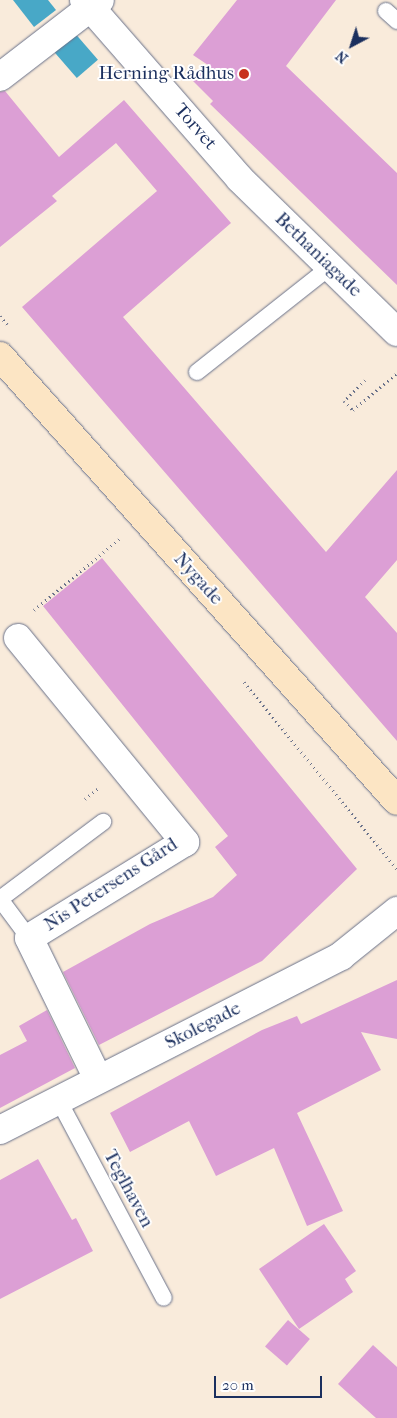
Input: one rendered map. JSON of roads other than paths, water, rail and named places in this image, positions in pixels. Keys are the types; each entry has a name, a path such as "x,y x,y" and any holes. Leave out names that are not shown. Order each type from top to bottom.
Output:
{"main road":[{"name":"Nygade","path":"0,356 397,801"}],"street":[{"name":"Torvet","path":"0,77 91,3 240,179"},
{"name":"Bethaniagade","path":"240,179 397,332"},
{"name":"Nis Petersens Gård","path":"18,638 185,842 29,938 98,1079"},
{"name":"Skolegade","path":"0,1130 341,956 397,911"}],"lane":[{"path":"197,372 330,267"},
{"path":"29,938 0,899 103,822"},
{"name":"Teglhaven","path":"58,1099 164,1298"}],"water":[{"path":"13,0 48,0 56,10 34,27"},
{"path":"73,31 98,60 77,78 52,49"}],"place":[{"name":"Herning Rådhus","path":"244,74"}]}
